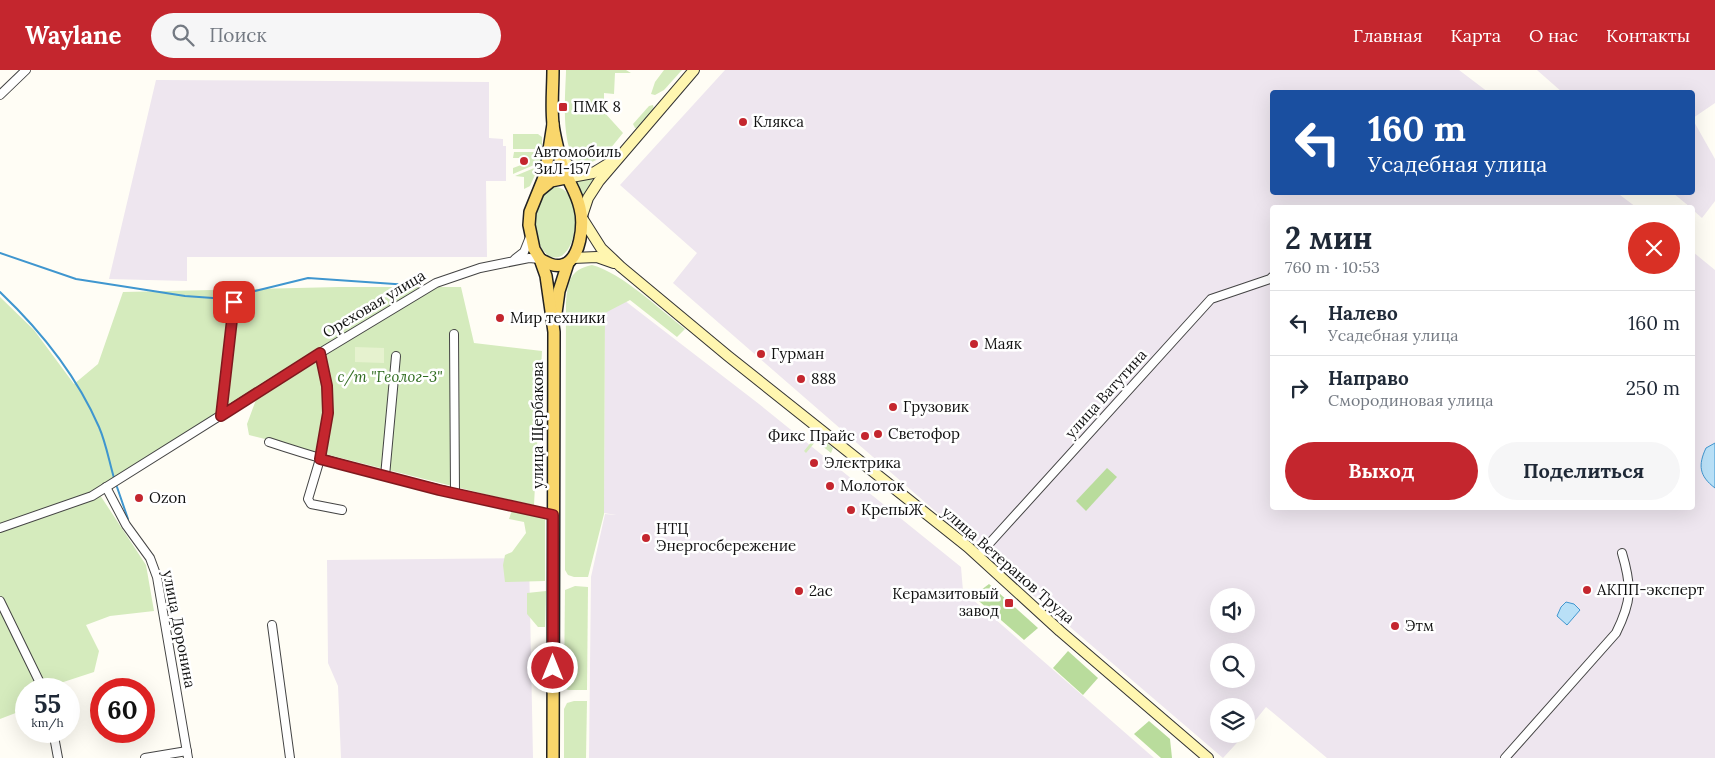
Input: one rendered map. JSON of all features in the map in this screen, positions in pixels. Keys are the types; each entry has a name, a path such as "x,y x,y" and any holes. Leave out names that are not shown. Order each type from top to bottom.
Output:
{"main road":[{"path":"553,70 553,124 545,175 530,212 529,225 530,237 540,259 549,291 554,332"},
{"path":"554,332 559,291 581,235 582,217 588,198 623,152 694,70"},
{"path":"553,124 566,178 577,198 582,217 601,248 622,267"},
{"path":"538,192 545,184 551,181 592,172 611,162 623,152"},
{"path":"559,154 572,168 592,172"},
{"path":"540,259 553,265 561,265 571,260 597,257 622,267"},
{"name":"улица Ветеранов Труда","path":"622,267 978,556 1060,631 1208,758"},
{"name":"улица Щербакова","path":"552,758 554,332"}],"street":[{"path":"0,95 26,70"},
{"path":"514,261 524,252 530,237"},
{"name":"Ореховая улица","path":"0,528 92,496 436,282 480,268 529,258 540,259"},
{"name":"улица Ватутина","path":"978,556 1211,299 1270,280"},
{"path":"221,416 234,302"},
{"path":"454,334 455,494"},
{"path":"320,353 327,386 328,413 320,459 308,499 311,504 342,510"},
{"path":"385,476 396,356"},
{"path":"269,442 320,459 455,494 553,515"},
{"name":"улица Доронина","path":"106,487 126,525 150,558 157,577 188,754"},
{"path":"1505,758 1616,633 1625,614 1629,590 1629,577 1622,554"},
{"path":"0,601 38,678"},
{"path":"272,625 290,758"},
{"path":"55,743 58,758"},
{"path":"145,758 188,754"}],"shaded area":[{"path":"725,70 1459,70 1485,90 1270,90 1270,195 1620,195 1633,205 1270,205 1270,510 1695,510 1695,254 1715,270 1715,758 1327,758 1266,707 1255,721 1255,698 1210,698 1210,743 1237,743 1223,758 673,283 697,253 620,185"},
{"path":"1537,70 1715,70 1715,103 1695,117 1695,90 1560,90"},
{"path":"156,80 489,82 489,138 503,139 503,146 506,146 506,181 486,181 487,257 187,257 187,281 109,279"},
{"path":"1695,124 1715,159 1715,201 1702,218 1695,212 1695,205 1688,205 1675,195 1695,195"},
{"path":"611,290 759,404 961,567 963,591 1154,758 589,758 591,577 605,514 616,515 604,513 605,291"},
{"path":"529,558 533,758 341,758 338,686 328,663 327,560"}],"green space":[{"path":"566,70 626,70 631,73 615,73 614,94 604,93 604,112 623,133 605,154 587,163 577,161 570,150 566,134"},
{"path":"664,70 682,70 664,90 655,95 651,94 655,82"},
{"path":"653,105 654,109 635,128 633,124 649,106"},
{"path":"513,134 538,134 542,137 542,149 513,149"},
{"path":"514,152 542,152 541,162 513,174 513,168 529,162 528,158 513,158"},
{"path":"539,166 530,186 524,189 524,177 515,176"},
{"path":"600,174 583,200 574,181"},
{"path":"551,187 562,189 570,197 574,210 575,224 573,237 568,249 561,256 552,257 541,247 535,223 540,200"},
{"path":"592,265 604,269 628,283 685,329 677,337 630,300 605,313 604,514 588,577 574,577 568,575 565,570 566,303 571,278 579,270"},
{"name":"с/т \"Геолог-3\"","path":"339,287 461,287 474,343 542,351 534,505 249,435 247,424 257,397 96,489 146,565 154,611 110,616 86,625 99,651 94,672 76,678 15,678 15,713 0,719 0,297 34,330 74,384 98,364 123,292"},
{"path":"355,347 384,348 384,363 355,362"},
{"path":"817,435 833,448 831,453 816,441 806,453 804,451"},
{"path":"1107,468 1117,477 1086,511 1076,501"},
{"path":"512,510 545,518 545,581 505,582 503,565 505,555 512,552 526,533 524,522 509,519"},
{"path":"989,584 1038,628 1024,640 973,596"},
{"path":"575,586 588,587 587,690 568,690 564,688 565,590"},
{"path":"546,591 545,627 538,627 527,614 527,593"},
{"path":"1068,651 1098,678 1083,695 1053,668"},
{"path":"587,701 586,758 564,758 564,709 567,703"},
{"path":"1149,721 1170,739 1172,758 1161,758 1134,734"}],"water":[{"path":"1715,443 1715,488 1703,475 1701,465 1706,448"},
{"path":"1566,602 1574,604 1580,610 1567,625 1557,616 1561,607"}],"waterway":[{"path":"0,253 76,279 185,296 213,298 255,291 308,278 409,285"},
{"path":"0,292 30,322 56,354 80,389 106,446 114,478"},
{"path":"117,487 128,519"}],"place":[{"name":"ПМК 8","path":"563,107"},
{"name":"Клякса","path":"743,122"},
{"name":"Автомобиль ЗиЛ-157","path":"524,161"},
{"name":"Мир техники","path":"500,318"},
{"name":"Маяк","path":"974,344"},
{"name":"Гурман","path":"761,354"},
{"name":"888","path":"801,379"},
{"name":"Грузовик","path":"893,407"},
{"name":"Светофор","path":"878,434"},
{"name":"Фикс Прайс","path":"865,436"},
{"name":"Электрика","path":"814,463"},
{"name":"Молоток","path":"830,486"},
{"name":"Ozon","path":"139,498"},
{"name":"КрепыЖ","path":"851,510"},
{"name":"НТЦ Энергосбережение","path":"646,538"},
{"name":"АКПП-эксперт","path":"1587,590"},
{"name":"2ас","path":"799,591"},
{"name":"Керамзитовый завод","path":"1009,603"},
{"name":"Этм","path":"1395,626"}],"route":[{"path":"234,302 221,416 320,353 327,386 328,413 320,459 455,494 553,515 553,668"}]}
